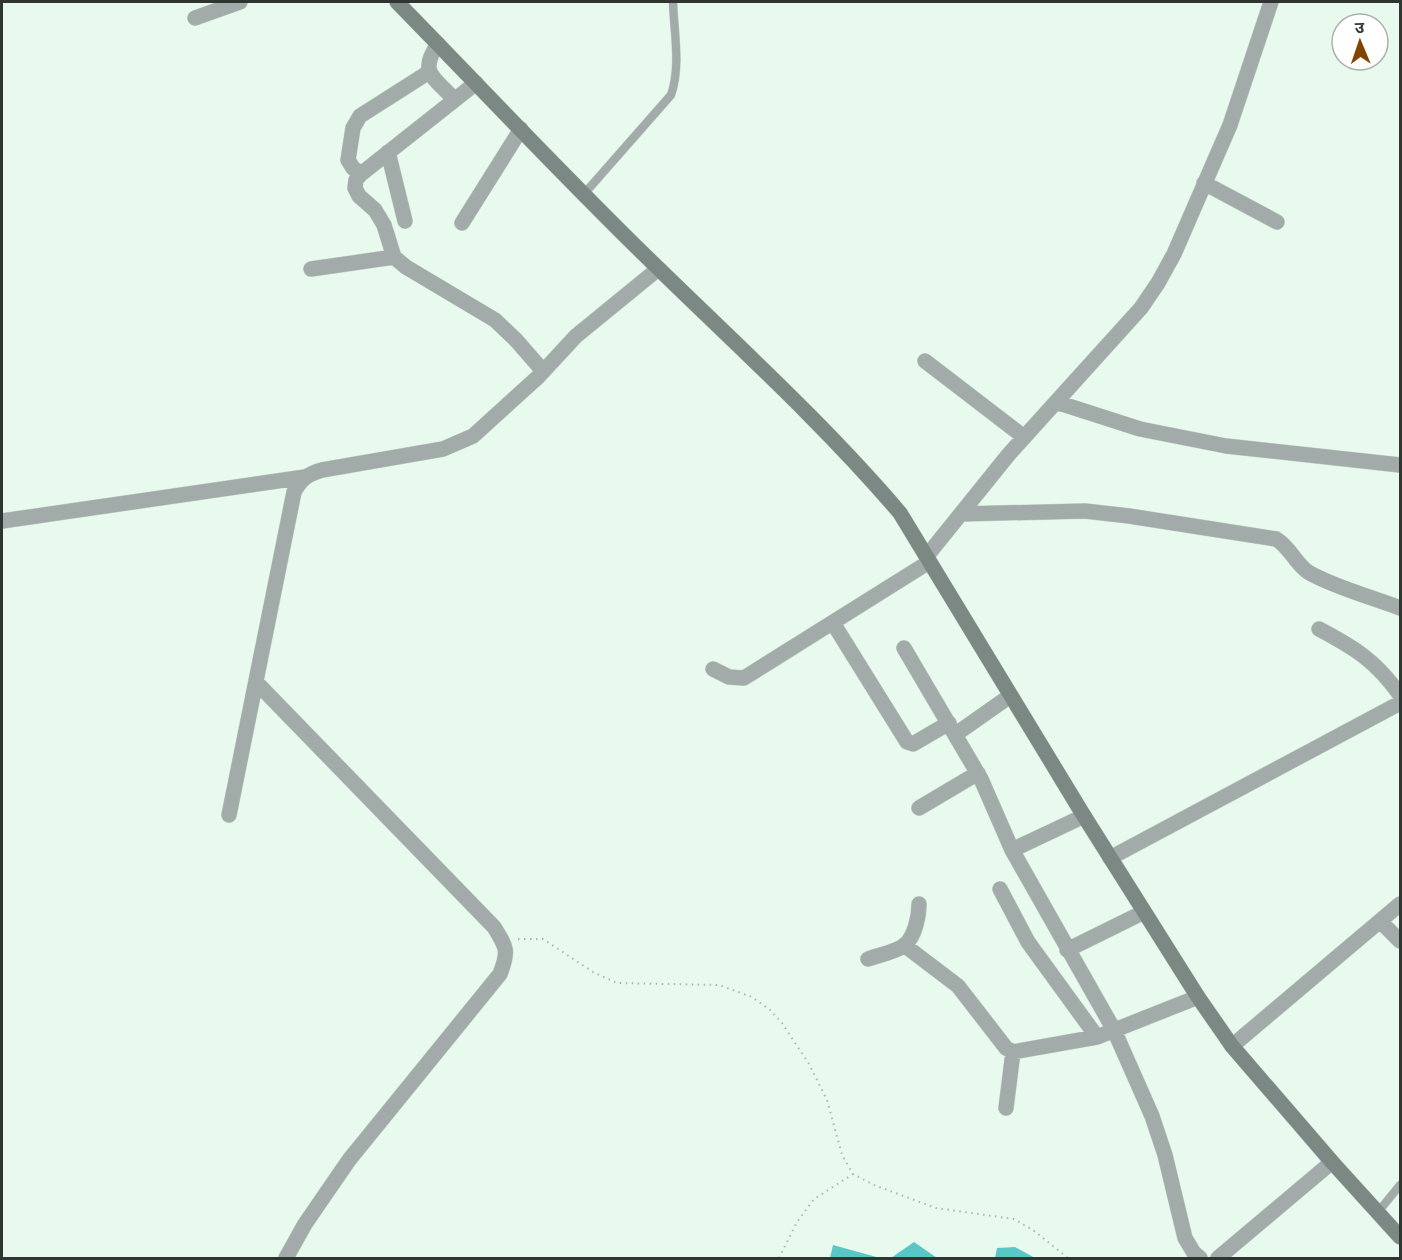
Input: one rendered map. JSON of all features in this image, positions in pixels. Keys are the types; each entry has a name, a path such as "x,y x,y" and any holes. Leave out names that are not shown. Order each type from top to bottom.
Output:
{"main road":[{"path":"401,3 584,194 777,383 872,480 900,513 1010,696 1198,998 1232,1046 1332,1162 1401,1237"}],"street":[{"path":"195,18 240,2"},
{"path":"713,669 729,677 744,678 833,623 928,559 961,514 1024,437 1141,308 1174,254 1230,125 1270,2"},
{"path":"438,44 429,57 429,72 454,99"},
{"path":"361,174 348,160 353,128 360,116 429,72"},
{"path":"476,83 361,174 356,180 355,188 359,196 375,210 384,225 394,257 406,267 495,320 543,371"},
{"path":"462,223 521,129"},
{"path":"388,152 405,221"},
{"path":"1204,183 1277,222"},
{"path":"311,269 394,257"},
{"path":"2,521 304,477 322,470 443,449 459,443 483,428 576,336 658,268"},
{"path":"925,361 1024,437"},
{"path":"1056,402 1140,429 1226,446 1401,465"},
{"path":"229,815 294,492 304,477"},
{"path":"961,514 1093,512 1276,539 1285,544 1301,566 1317,577 1401,608"},
{"path":"833,623 907,742 913,744 952,728 1010,696"},
{"path":"1319,629 1361,652 1401,695"},
{"path":"904,648 978,773 1011,850 1114,1030 1152,1116 1185,1238 1200,1258"},
{"path":"256,682 494,927 505,945 507,957 500,974 349,1160 304,1224 286,1258"},
{"path":"1110,858 1401,703"},
{"path":"919,808 978,773"},
{"path":"1011,850 1084,816"},
{"path":"1000,889 1028,942 1097,1037"},
{"path":"868,959 904,945 919,914 919,904"},
{"path":"1232,1046 1401,904"},
{"path":"1067,950 1144,912"},
{"path":"1380,921 1401,941"},
{"path":"904,945 958,986 1006,1048 1013,1052 1097,1037 1198,998"},
{"path":"1006,1108 1013,1052"},
{"path":"1218,1258 1332,1162"}],"lane":[{"path":"584,194 671,96 675,83 676,65 673,2"},
{"path":"1378,1212 1401,1185"}],"path":[{"path":"505,945 518,939 543,939 593,972 617,983 719,985 752,997 770,1010 782,1023 808,1064 827,1100 842,1155 853,1174 874,1185 936,1208 1014,1219 1033,1230 1068,1258"},
{"path":"779,1258 797,1222 814,1199 853,1174"}],"water":[{"path":"914,1242 937,1258 891,1258"},
{"path":"833,1245 880,1258 830,1258"},
{"path":"1015,1247 1035,1258 995,1258 997,1248"}]}
